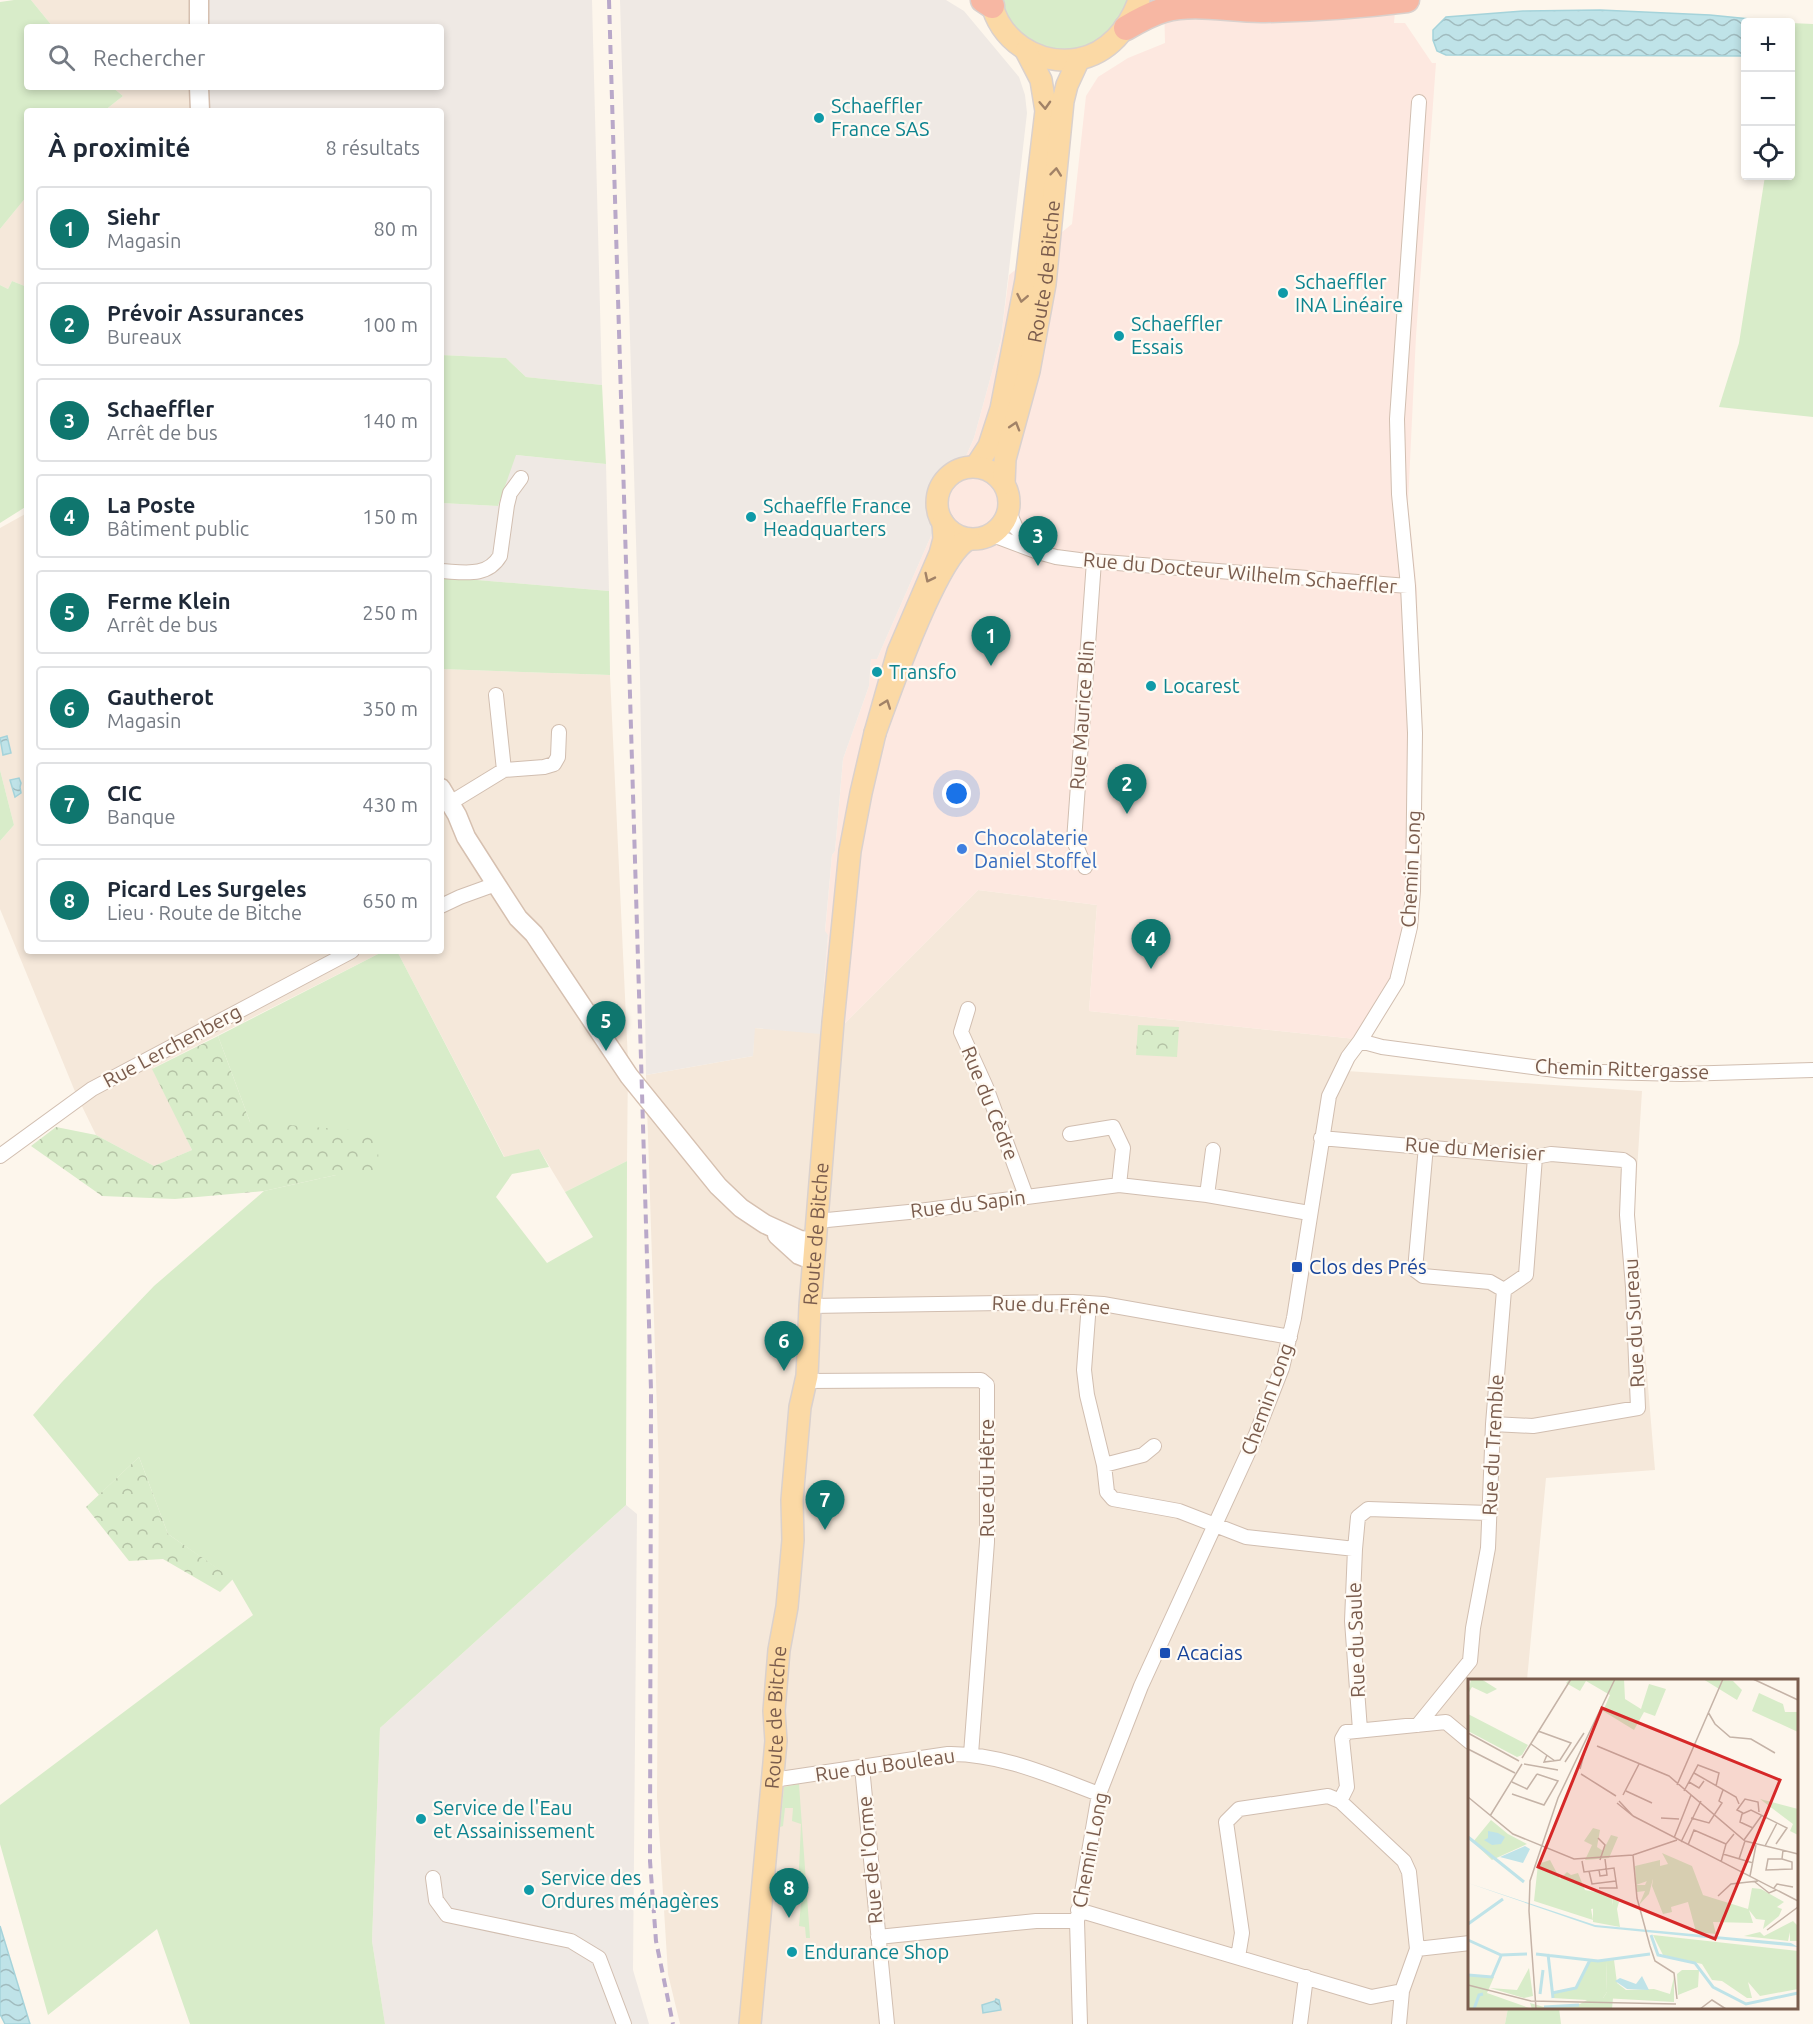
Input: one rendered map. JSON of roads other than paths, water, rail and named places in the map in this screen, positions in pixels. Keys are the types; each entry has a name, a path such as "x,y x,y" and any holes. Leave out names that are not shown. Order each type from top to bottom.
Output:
{"highway":[{"path":"1126,28 1148,16 1183,7 1262,10 1354,6 1407,0"}],"main road":[{"path":"988,2 1010,38 1026,51 1047,59 1079,59 1097,52 1126,28 1139,0"},
{"name":"Route de Bitche","path":"976,466 989,446 1001,409 1026,280 1046,111 1041,80 1026,51"},
{"name":"Route de Bitche","path":"1004,483 1005,459 1035,347 1043,295 1066,85 1079,59"},
{"path":"976,466 992,471 1004,483 1009,497 1009,512 1002,525 978,538 954,534 943,523 937,502 942,484 959,469 976,466"},
{"name":"Route de Bitche","path":"750,2024 773,1780 776,1741 774,1711 779,1650 788,1606 793,1540 792,1500 800,1407 805,1381 833,1022 850,851 875,733 898,652 940,554 944,539 943,523"},
{"name":"Route de Bitche","path":"875,733 910,639 948,561 960,546 978,538"}],"street":[{"path":"198,0 199,24"},
{"path":"199,90 200,108"},
{"name":"Chemin Long","path":"1080,2024 1077,1916 1099,1794 1141,1686 1215,1526 1282,1368 1290,1337 1325,1112 1331,1089 1348,1057 1397,981 1406,947 1411,915 1414,733 1408,586 1399,494 1397,419 1419,102"},
{"path":"444,571 479,572 487,570 497,562 501,556 510,493 521,478"},
{"path":"1009,512 1016,528 1038,552"},
{"name":"Rue du Docteur Wilhelm Schaeffler","path":"978,538 998,537 1056,557 1408,586"},
{"name":"Rue Maurice Blin","path":"1085,867 1074,841 1094,561"},
{"path":"496,695 504,770"},
{"path":"559,732 558,757 554,764 504,770 446,796 466,837 518,918 534,934 642,1092 718,1186 741,1208 765,1224 799,1255 816,1241"},
{"path":"444,905 492,879"},
{"name":"Rue Lerchenberg","path":"0,1156 92,1089 346,954"},
{"name":"Rue du Cèdre","path":"968,1009 961,1032 986,1087 1026,1196"},
{"name":"Chemin Rittergasse","path":"1360,1041 1382,1047 1563,1071 1681,1074 1813,1070"},
{"path":"1070,1134 1113,1127 1123,1148 1119,1185"},
{"name":"Rue du Merisier","path":"1321,1138 1535,1157 1551,1154 1623,1160 1629,1164"},
{"path":"1426,1146 1415,1270 1423,1276 1490,1282 1504,1290 1526,1275 1535,1157"},
{"path":"1207,1195 1213,1150"},
{"name":"Rue du Sureau","path":"1493,1424 1533,1426 1638,1408 1634,1287 1627,1215 1629,1164"},
{"name":"Rue du Sapin","path":"816,1241 919,1211 1119,1185 1207,1195 1309,1213"},
{"name":"Rue du Tremble","path":"1418,1725 1470,1661 1473,1628 1488,1548 1493,1424 1504,1290"},
{"path":"1089,1303 1084,1370 1087,1395 1104,1465 1107,1492 1113,1499 1179,1511 1246,1537 1355,1549"},
{"name":"Rue du Frêne","path":"810,1306 1089,1303 1290,1337"},
{"name":"Rue du Hêtre","path":"805,1381 981,1380 987,1386 987,1542 971,1754"},
{"path":"1104,1465 1143,1455 1154,1446"},
{"name":"Rue du Saule","path":"1360,1730 1352,1621 1358,1517 1368,1509 1489,1513"},
{"path":"1340,1801 1347,1787 1342,1738 1346,1732 1446,1722 1468,1740"},
{"name":"Rue du Bouleau","path":"773,1780 948,1754 971,1754 1003,1761 1099,1794"},
{"name":"Rue de l'Orme","path":"862,1767 887,2024"},
{"path":"1238,1957 1242,1933 1226,1822 1239,1809 1328,1796 1340,1801 1404,1861 1408,1872 1417,1949 1402,1991 1399,2024"},
{"path":"433,1878 436,1900 447,1915 571,1941 599,1958 624,2024"},
{"path":"878,1937 1077,1916 1238,1957 1371,1997 1402,1991"},
{"path":"1417,1949 1468,1943"},
{"path":"1300,2024 1306,1977"}],"water":[{"path":"1600,10 1741,18 1741,56 1446,55 1437,51 1433,40 1433,30 1446,17 1523,11"},
{"path":"7,736 11,753 3,755 0,738"},
{"path":"19,778 21,793 15,797 10,780"},
{"path":"0,1926 30,2024 5,2024 0,2014"},
{"path":"996,1999 999,2000 1001,2010 983,2013 982,2005"}],"railway":[{"path":"609,0 651,1390 650,1861 656,1941 673,2024"}],"place":[{"name":"Schaeffler France SAS","path":"819,118"},
{"name":"Schaeffler INA Linéaire","path":"1283,293"},
{"name":"Schaeffler Essais","path":"1119,336"},
{"name":"Schaeffle France Headquarters","path":"751,517"},
{"name":"Schaeffler","path":"1038,566"},
{"name":"Siehr","path":"991,666"},
{"name":"Transfo","path":"877,672"},
{"name":"Locarest","path":"1151,686"},
{"name":"Prévoir Assurances","path":"1127,814"},
{"name":"Chocolaterie Daniel Stoffel","path":"962,849"},
{"name":"La Poste","path":"1151,969"},
{"name":"Ferme Klein","path":"606,1051"},
{"name":"Clos des Prés","path":"1297,1267"},
{"name":"Gautherot","path":"784,1371"},
{"name":"CIC","path":"825,1530"},
{"name":"Acacias","path":"1165,1653"},
{"name":"Service de l'Eau et Assainissement","path":"421,1819"},
{"name":"Service des Ordures ménagères","path":"529,1890"},
{"name":"Picard Les Surgeles","path":"789,1918"},
{"name":"Endurance Shop","path":"792,1952"}]}
